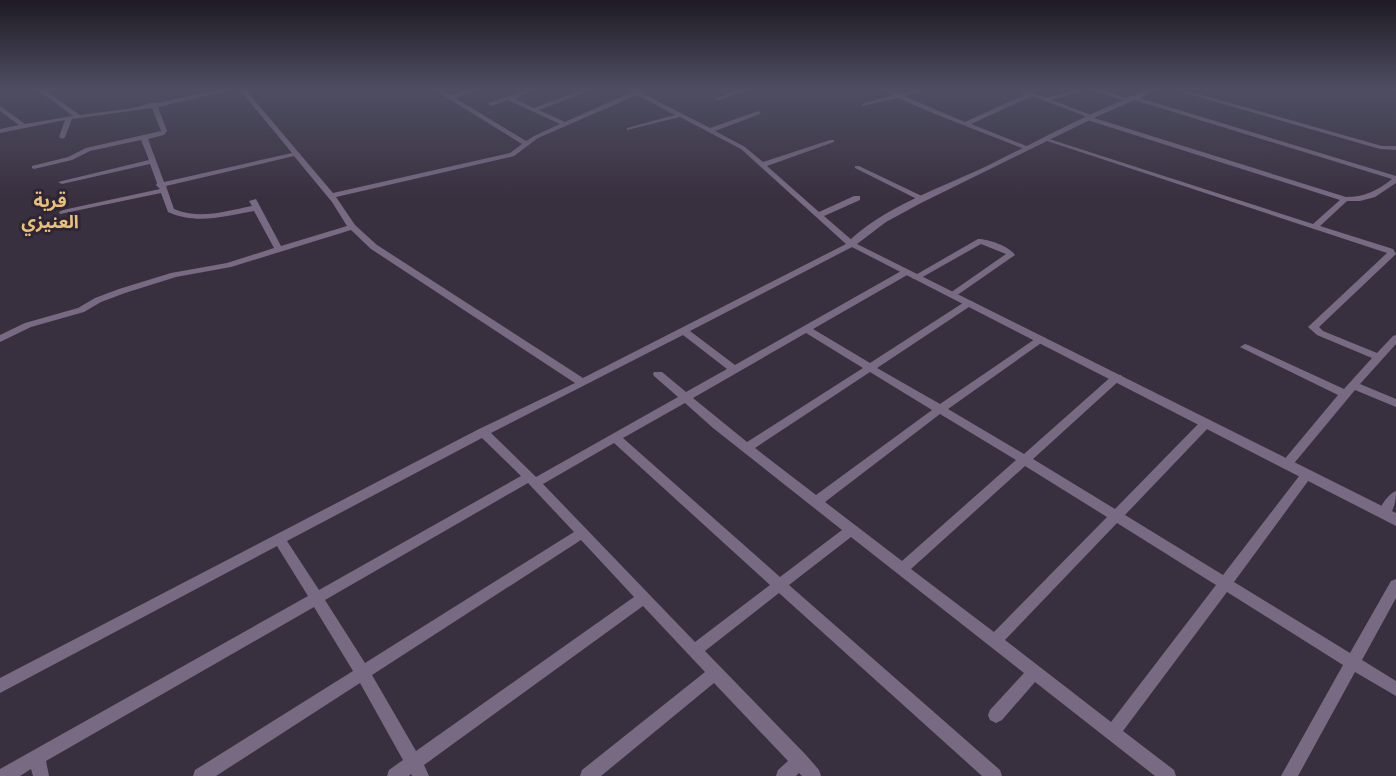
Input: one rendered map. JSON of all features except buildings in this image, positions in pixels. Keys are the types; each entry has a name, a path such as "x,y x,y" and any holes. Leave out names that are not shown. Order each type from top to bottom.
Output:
{"street":[{"path":"0,131 28,125"},
{"path":"62,137 66,125"},
{"path":"34,167 70,159 88,149 158,135 164,131 162,125"},
{"path":"273,125 331,196 352,227 385,255 583,383"},
{"path":"496,125 525,143"},
{"path":"331,196 512,155 525,143 562,125"},
{"path":"628,129 642,125"},
{"path":"701,125 743,148 851,244 1396,520"},
{"path":"711,130 724,125"},
{"path":"968,125 1027,148"},
{"path":"0,686 483,432 583,383 851,244 874,225 1071,125"},
{"path":"1113,125 1345,199 1364,199 1380,192 1396,178"},
{"path":"1218,125 1396,178"},
{"path":"1302,125 1396,150"},
{"path":"144,138 171,210 182,215 208,216 255,204 279,250"},
{"path":"1044,139 1392,252 1313,327 1320,333 1378,357"},
{"path":"763,165 832,141"},
{"path":"63,212 296,154"},
{"path":"62,182 152,161"},
{"path":"857,167 924,199"},
{"path":"819,215 857,198"},
{"path":"1316,226 1345,199"},
{"path":"0,339 28,325 81,310 108,295 174,275 212,269 352,227"},
{"path":"4,776 318,598 532,480 615,438 734,369 911,274 981,241 1009,252 1011,255 1009,257 953,295"},
{"path":"747,448 969,303"},
{"path":"807,330 1024,460 1396,689"},
{"path":"684,331 734,369"},
{"path":"1287,464 1345,394 1396,338"},
{"path":"816,502 939,410 1041,339"},
{"path":"1245,347 1345,394"},
{"path":"658,374 684,398 851,530 1168,776"},
{"path":"902,569 1117,377"},
{"path":"1353,385 1396,403"},
{"path":"994,642 1206,423"},
{"path":"483,432 532,480 813,776"},
{"path":"615,438 994,776"},
{"path":"1113,732 1226,585 1306,474"},
{"path":"1383,513 1396,496"},
{"path":"694,651 851,530"},
{"path":"201,776 582,533"},
{"path":"280,540 363,673 417,769"},
{"path":"1289,776 1396,585"},
{"path":"395,776 417,769 644,598"},
{"path":"588,776 715,673"},
{"path":"996,715 1033,673"},
{"path":"37,757 41,776"},
{"path":"784,776 800,761"}],"district":[{"name":"قرية العنيزي","path":"50,210"}]}
